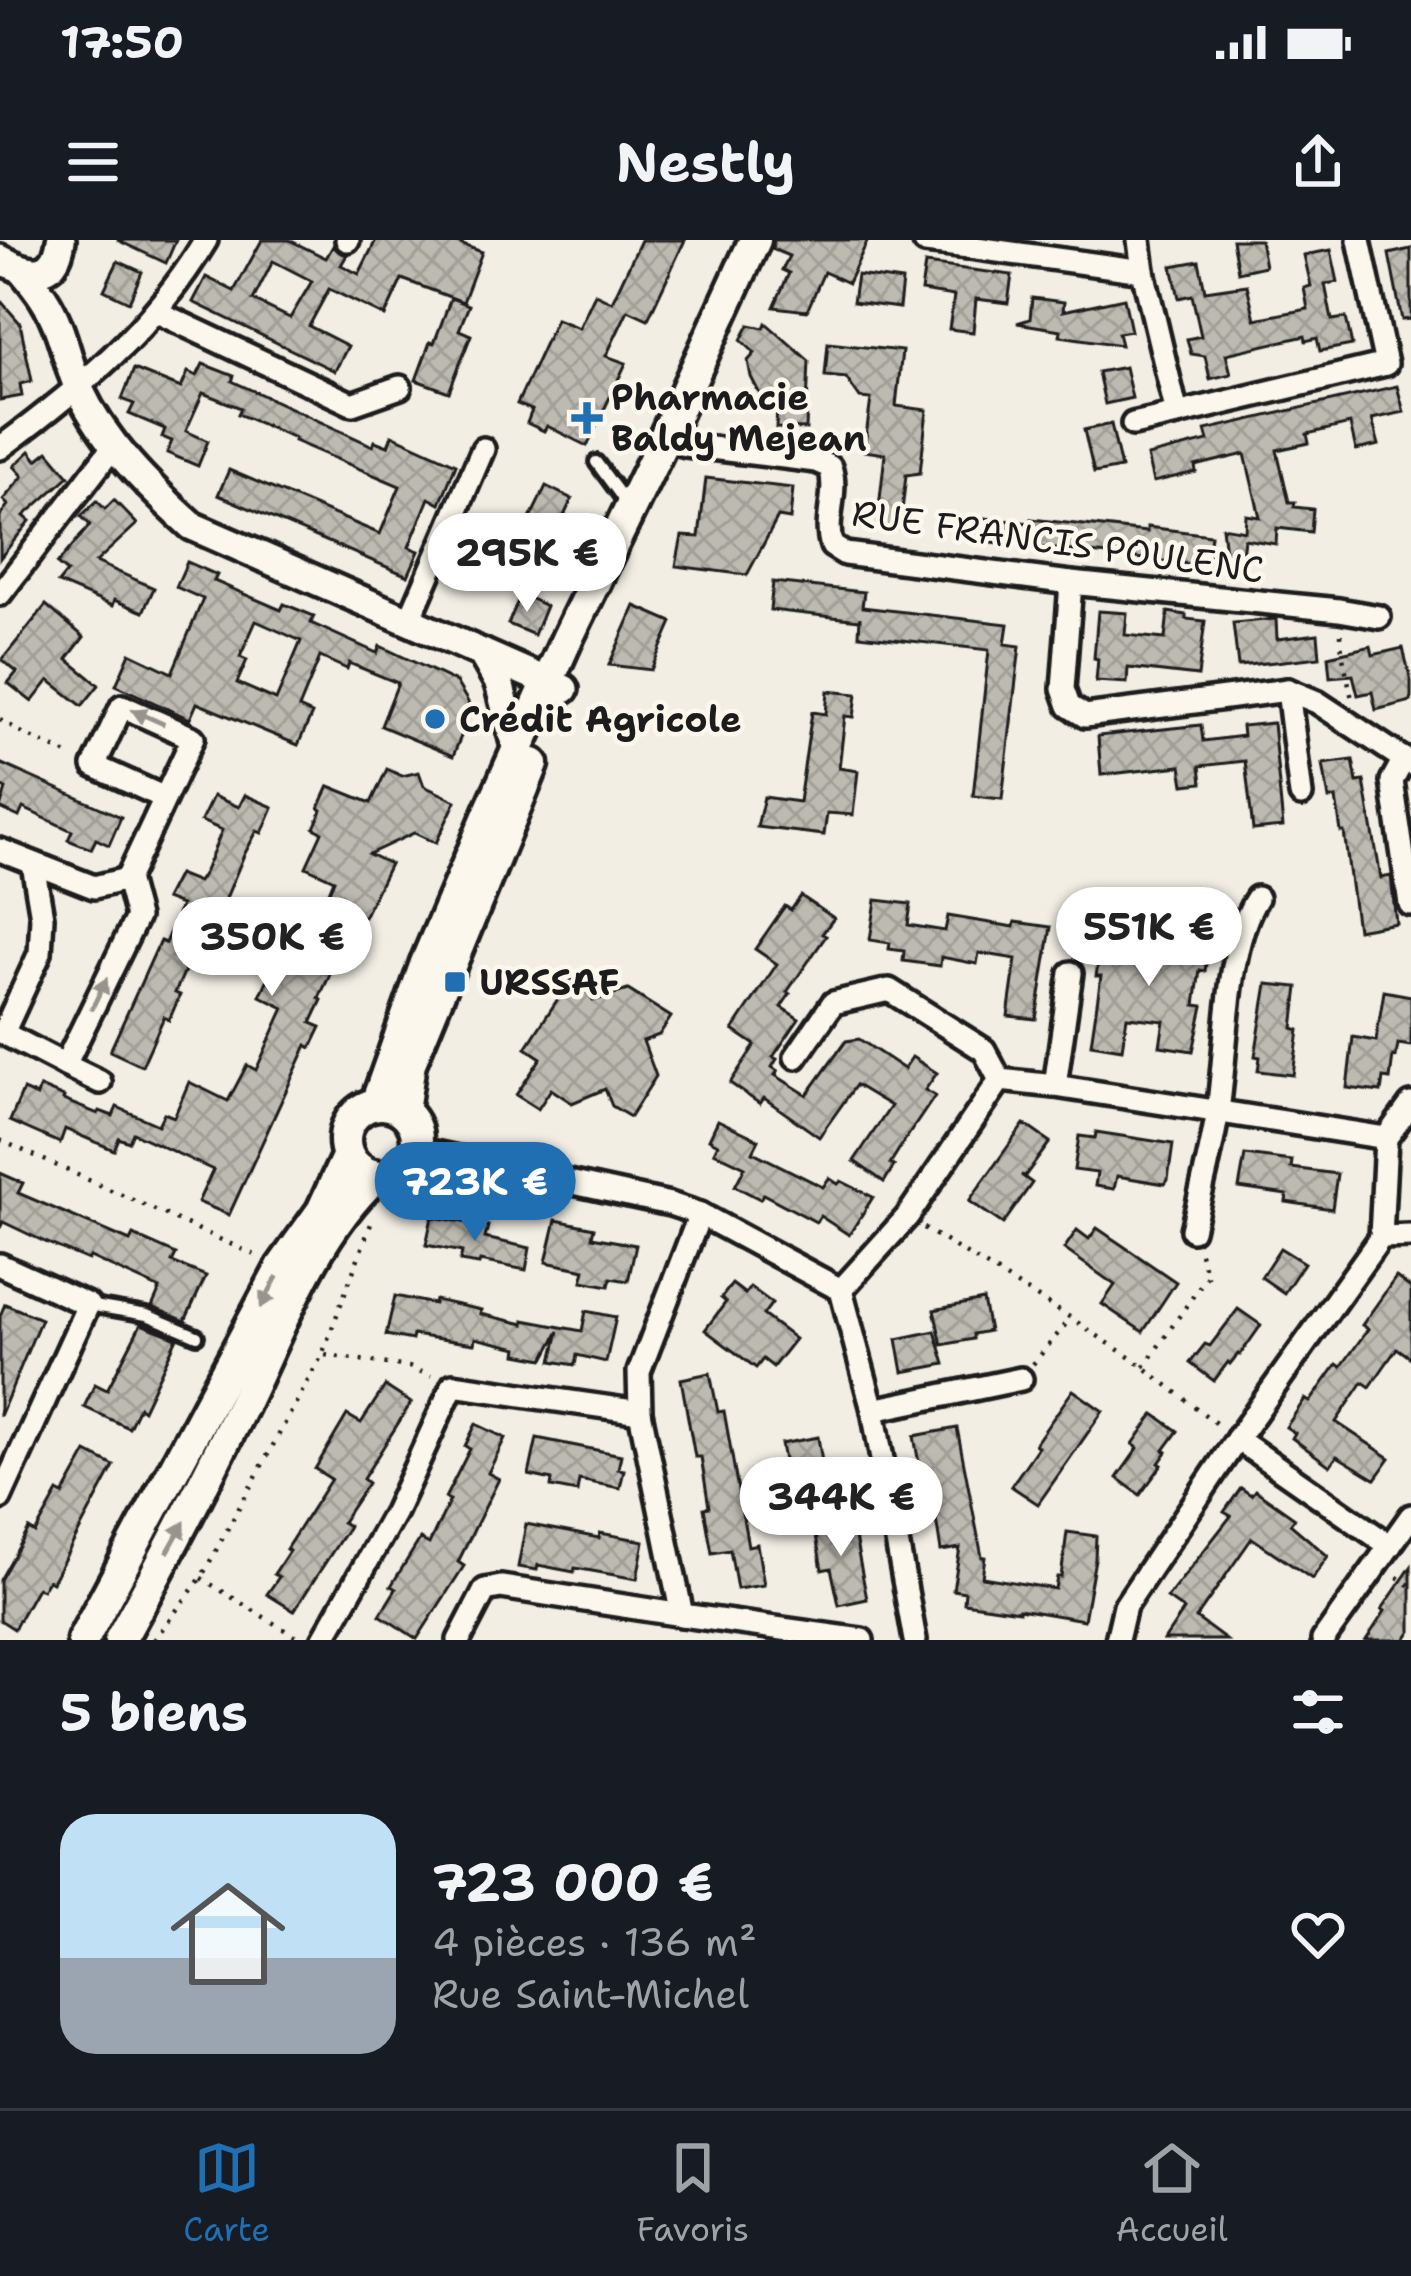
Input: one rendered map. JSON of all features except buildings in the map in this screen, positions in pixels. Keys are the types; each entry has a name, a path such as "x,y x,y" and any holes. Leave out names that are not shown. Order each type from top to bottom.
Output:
{"main road":[{"path":"389,1107 556,686 567,639 755,240"},
{"path":"389,1107 426,963 518,754 583,648 664,439"},
{"path":"120,1640 195,1504 319,1249 352,1198 382,1176 400,1171 416,1149 412,1121 389,1107 363,1108 346,1129 348,1155 364,1172 382,1176"},
{"path":"83,1640 282,1268 322,1211 348,1155"}],"street":[{"path":"0,448 79,389 157,312 206,240"},
{"path":"1139,240 1177,414"},
{"path":"1133,424 1386,364 1359,240"},
{"path":"925,242 969,243 1143,271"},
{"path":"8,260 39,271 58,250"},
{"path":"57,324 58,250"},
{"path":"8,260 44,296 79,389 113,447 192,526 556,686"},
{"path":"157,312 352,404 400,387"},
{"name":"RUE FRANCIS POULENC","path":"664,439 830,467 835,480 829,536 832,546 845,554 1379,617"},
{"path":"0,594 113,447"},
{"path":"409,621 483,448"},
{"path":"1071,583 1064,688 1069,706 1085,716 1288,690 1317,702 1407,761 1392,781 1410,904"},
{"path":"482,653 499,683 518,754"},
{"path":"1288,690 1301,795"},
{"path":"65,1065 136,916 127,879 194,738 122,706 94,766 165,798"},
{"path":"0,850 94,887 127,879"},
{"path":"33,864 42,917 40,953 1,1036 100,1082"},
{"path":"1192,1230 1218,1112 1236,957 1244,917 1257,898"},
{"path":"1055,1086 1071,973"},
{"path":"796,1057 833,1003 889,990 984,1050 1000,1080"},
{"path":"1000,1080 1386,1138"},
{"path":"841,1290 907,1217 1000,1080"},
{"path":"1117,1640 1125,1606 1381,1237 1386,1138 1411,1104"},
{"path":"416,1149 670,1204 700,1214 841,1290 873,1410 915,1640"},
{"path":"682,1615 640,1412 639,1372 700,1214"},
{"path":"1381,1237 1411,1236"},
{"path":"0,1265 88,1305 0,1498"},
{"path":"873,1410 1021,1379"},
{"path":"334,1636 453,1384 640,1412"},
{"path":"1237,1439 1390,1546"},
{"path":"1323,1640 1411,1516"},
{"path":"459,1640 485,1590 501,1587 862,1640"}],"lane":[{"path":"596,462 621,496 627,515"},
{"path":"88,1305 146,1315 197,1336"}],"path":[{"path":"1340,610 1353,726"},
{"path":"0,719 94,766"},
{"path":"0,1140 282,1268"},
{"path":"154,1640 201,1578 322,1355 382,1176"},
{"path":"907,1217 1144,1367 1237,1439"},
{"path":"1144,1367 1208,1276 1192,1230"},
{"path":"1021,1379 1071,1318"},
{"path":"322,1355 409,1367 453,1384"},
{"path":"201,1578 301,1640"}],"place":[{"name":"Pharmacie Baldy Mejean","path":"587,418"},
{"name":"Crédit Agricole","path":"435,719"},
{"name":"URSSAF","path":"455,982"}]}
